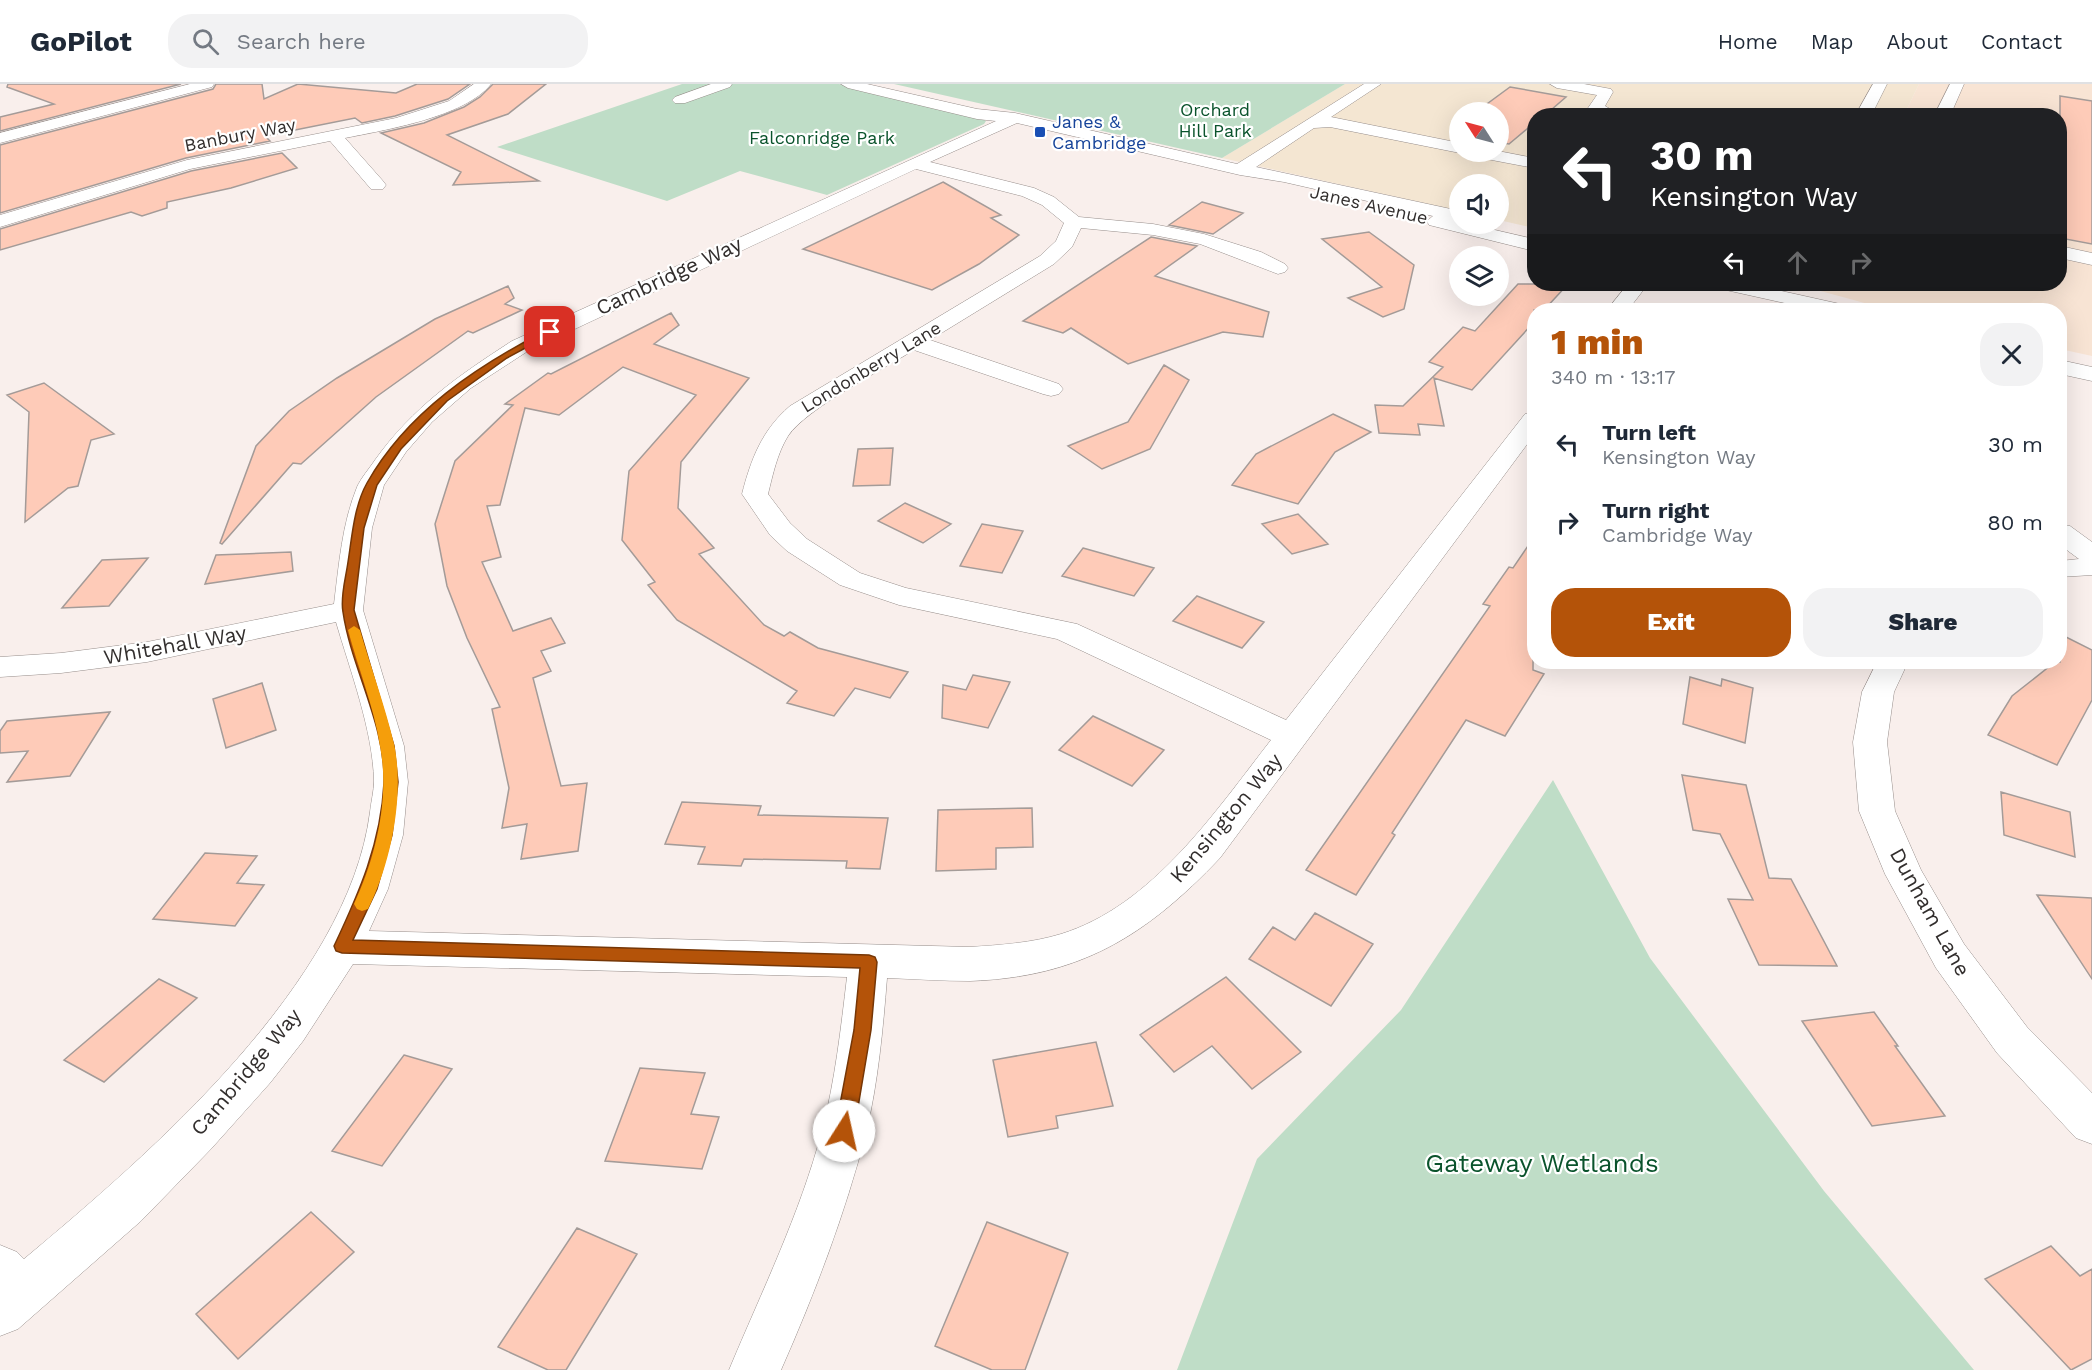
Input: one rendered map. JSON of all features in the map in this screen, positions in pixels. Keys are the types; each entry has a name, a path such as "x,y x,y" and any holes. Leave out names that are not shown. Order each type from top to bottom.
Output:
{"street":[{"path":"0,138 207,84"},
{"name":"Banbury Way","path":"0,221 187,165 400,122 437,111 465,98 484,84"},
{"path":"680,100 725,84"},
{"name":"Janes Avenue","path":"849,84 977,114 1015,118 1240,170 1284,177 1449,214"},
{"name":"Janes Avenue","path":"881,84 989,108 1015,118"},
{"path":"1240,170 1374,84"},
{"path":"1557,84 1606,92"},
{"path":"1596,108 1606,92 1623,84"},
{"path":"1867,108 1880,84"},
{"path":"1946,108 1957,84"},
{"path":"1333,109 1427,128 1414,139"},
{"name":"Cambridge Way","path":"7,1292 125,1205 255,1069 288,1028 342,946 369,889 385,835 391,782 387,746 348,610 358,528 371,485 397,447 423,417 463,383 503,356 540,336 1015,118"},
{"path":"1310,124 1330,122 1449,146"},
{"path":"335,136 377,185"},
{"path":"1509,158 1527,162"},
{"path":"916,164 1028,192 1048,201 1074,222 1141,226 1193,235 1251,253 1278,268"},
{"name":"Janes Avenue","path":"1240,170 1273,183 1527,242"},
{"name":"Londonberry Lane","path":"1074,222 1065,243 1047,260 814,400 792,416 778,430 760,469 755,494 780,529 797,545 850,579 873,589 1066,631 1293,737"},
{"path":"1509,229 1527,233"},
{"path":"2067,254 2092,259"},
{"path":"1623,303 1632,291"},
{"path":"1774,291 1815,303"},
{"path":"913,342 1051,389"},
{"path":"2067,355 2092,360"},
{"path":"2067,369 2092,374"},
{"name":"Kensington Way","path":"342,946 969,964 1064,950 1096,937 1134,916 1170,886 1207,848 1527,427"},
{"path":"2067,537 2092,555"},
{"path":"2067,569 2092,566"},
{"name":"Whitehall Way","path":"0,667 61,663 147,652 348,610"},
{"name":"Dunham Lane","path":"1889,669 1878,692 1870,741 1877,811 1904,874 1950,956 2012,1040 2092,1123"},
{"path":"755,1370 783,1308 814,1225 844,1131 862,1030 869,962"}],"shaded area":[{"path":"1345,84 1919,84 1907,108 1527,108 1527,226 1509,222 1509,174 1449,174 1449,209 1222,158"},
{"path":"1919,84 2092,84 2092,356 2067,351 2067,303 1864,303 1821,291 2067,291 2067,108 1907,108"}],"green space":[{"name":"Falconridge Park","path":"682,84 839,84 978,116 986,121 984,124 827,195 740,171 667,201 497,147"},
{"name":"Orchard Hill Park","path":"894,84 1345,84 1222,158"},
{"name":"Gateway Wetlands","path":"1553,780 1650,958 1824,1191 1974,1370 1177,1370 1257,1159 1401,1010"}],"building":[{"path":"8,84 181,84 0,131 0,117 54,104 7,87"},
{"path":"216,84 262,84 264,99 298,84 396,93 417,84 470,84 448,99 395,116 362,123 355,118 265,136 270,141 186,158 0,213 0,145 213,89"},
{"path":"493,84 546,84 508,114 447,135 539,181 453,185 461,172 381,133 424,123 464,107 480,97"},
{"path":"1510,87 1566,97 1553,108 1527,108 1527,129 1509,144 1509,102 1490,102"},
{"path":"2060,96 2092,101 2092,244 2067,239 2067,108 2060,108"},
{"path":"282,153 297,168 231,188 167,202 167,208 142,216 131,212 0,250 0,229 191,171"},
{"path":"943,182 1001,215 991,218 1019,235 979,264 932,290 803,249"},
{"path":"1202,202 1243,213 1213,234 1169,225"},
{"path":"1369,232 1414,265 1404,309 1383,317 1348,298 1382,287 1322,239"},
{"path":"1151,237 1197,246 1155,276 1269,312 1263,337 1223,332 1128,364 1071,328 1063,333 1023,321"},
{"path":"1518,284 1527,284 1527,291 1562,291 1550,303 1527,303 1527,330 1472,390 1434,378 1444,426 1418,424 1420,435 1379,433 1375,405 1403,406 1443,367 1429,362 1463,327 1475,331 1498,306 1509,306 1509,294"},
{"path":"508,286 514,298 505,304 522,310 473,333 468,331 376,397 301,464 293,463 222,544 220,543 256,446 289,411 337,378 435,319"},
{"path":"671,313 679,325 654,344 749,378 681,462 678,508 714,548 699,554 764,625 784,636 790,632 818,648 908,672 890,698 855,688 834,716 787,703 797,691 677,620 648,585 655,582 622,540 629,471 696,395 623,367 559,415 525,408 500,505 487,506 501,557 482,562 513,631 551,618 565,643 541,651 551,671 533,678 561,786 587,783 578,851 521,859 527,824 502,828 509,788 492,709 500,707 467,638 447,586 435,524 455,461 513,405 505,404 548,373 551,374"},
{"path":"1164,365 1189,380 1150,449 1102,469 1068,446 1128,422"},
{"path":"44,383 114,434 91,440 78,486 68,488 25,522 29,412 7,395"},
{"path":"1333,414 1371,432 1335,452 1298,504 1232,485 1256,454"},
{"path":"893,448 890,485 853,486 858,449"},
{"path":"905,503 951,524 923,543 878,521"},
{"path":"1298,514 1328,544 1292,554 1262,524"},
{"path":"982,524 1023,531 1002,573 960,566"},
{"path":"1527,547 1527,669 1544,674 1505,736 1466,720 1392,833 1395,835 1356,895 1306,870 1490,606 1483,604 1509,567 1513,568"},
{"path":"1083,548 1154,568 1134,596 1062,576"},
{"path":"291,552 293,571 205,584 216,555"},
{"path":"148,558 109,606 62,608 102,560"},
{"path":"1197,596 1264,622 1242,648 1173,621"},
{"path":"2067,638 2092,650 2092,700 2057,765 1988,735 2012,696 2046,669 2067,669"},
{"path":"973,675 1010,682 988,728 942,718 943,685 966,690"},
{"path":"1690,677 1721,686 1722,679 1753,688 1745,743 1683,724"},
{"path":"262,683 276,730 226,748 213,699"},
{"path":"110,712 70,776 7,782 28,751 0,753 0,731 7,721"},
{"path":"1093,716 1164,750 1132,786 1059,750"},
{"path":"1682,775 1746,785 1769,878 1791,879 1837,966 1759,965 1728,899 1753,900 1720,834 1693,830"},
{"path":"2001,792 2070,812 2075,857 2004,835"},
{"path":"682,802 761,806 758,815 888,818 880,869 846,868 847,861 744,859 741,866 698,864 705,847 665,844"},
{"path":"1032,808 1033,847 996,848 996,869 936,871 938,810"},
{"path":"205,853 257,856 237,883 264,885 235,926 153,919"},
{"path":"2037,895 2092,898 2092,979"},
{"path":"1315,913 1373,944 1331,1006 1249,959 1273,927 1295,940"},
{"path":"1226,977 1301,1052 1252,1089 1212,1046 1174,1072 1140,1035"},
{"path":"159,979 197,998 104,1082 64,1060"},
{"path":"1874,1012 1898,1046 1895,1046 1945,1116 1872,1126 1802,1021"},
{"path":"1096,1042 1113,1106 1056,1116 1058,1128 1008,1137 993,1060"},
{"path":"404,1055 452,1069 382,1166 332,1151"},
{"path":"640,1068 705,1073 691,1114 719,1117 702,1169 605,1161"},
{"path":"311,1212 354,1252 238,1359 196,1314"},
{"path":"987,1222 1068,1253 1025,1370 992,1370 935,1346"},
{"path":"577,1228 637,1254 566,1370 548,1370 498,1347"},
{"path":"2051,1246 2080,1276 2092,1269 2092,1359 2071,1370 1985,1279"}],"slow traffic":[{"path":"354,630 387,746 391,782 385,835 369,889 362,904"}],"place":[{"name":"Janes & Cambridge","path":"1040,132"}],"route":[{"path":"550,332 520,346 484,368 444,399 423,417 397,447 371,485 358,528 348,610 387,746 391,782 385,835 369,889 342,946 869,962 862,1030 844,1131"}]}
